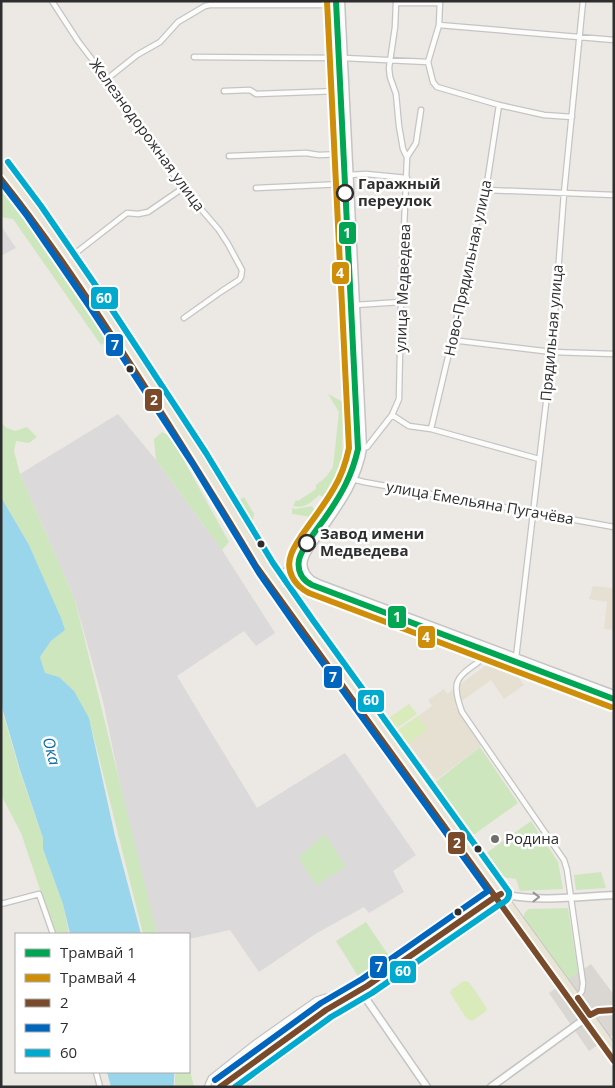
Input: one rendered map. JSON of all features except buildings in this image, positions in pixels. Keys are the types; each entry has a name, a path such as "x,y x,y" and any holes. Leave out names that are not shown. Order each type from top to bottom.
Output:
{"main road":[{"path":"1,167 68,259 256,566 272,582 587,1017 614,1049"},
{"path":"1,179 96,306"},
{"path":"220,1087 325,1011 360,990 498,895"},
{"path":"498,895 577,998 614,1061"}],"street":[{"name":"Железнодорожная улица","path":"52,1 78,41 184,188 219,230 242,270 239,280 184,318"},
{"path":"277,589 295,573 348,492 351,478 360,460 353,305 350,174 341,1"},
{"name":"Прядильная улица","path":"516,661 552,352 564,193 583,1"},
{"path":"407,157 403,149 396,94 389,72 396,3 440,2 439,25 428,62 433,82 437,87 499,105 544,115 572,117"},
{"path":"106,79 137,55 160,42 178,22 205,6 333,3 341,154 353,305"},
{"path":"439,25 614,40"},
{"path":"194,57 344,58 428,62"},
{"path":"224,92 250,90 256,94 338,91"},
{"name":"Ново-Прядильная улица","path":"431,430 480,207 486,190 499,105"},
{"name":"улица Медведева","path":"359,448 367,447 392,415 400,395 401,302 407,157 416,143 421,110"},
{"path":"229,156 306,153 319,155 341,154"},
{"path":"343,175 366,174 407,178"},
{"path":"256,188 343,184"},
{"path":"68,259 127,213 138,214 148,212 184,188"},
{"path":"486,190 614,195"},
{"path":"353,305 401,302"},
{"path":"452,340 552,352 614,354"},
{"path":"392,415 409,426 431,430 539,459"},
{"path":"272,582 290,568 342,488 351,478"},
{"name":"улица Емельяна Пугачёва","path":"351,478 364,482 614,527"},
{"path":"304,560 305,572 312,580"},
{"path":"294,562 295,573 304,585"},
{"path":"283,574 295,573 614,702"},
{"path":"288,581 304,585 487,654 516,661 614,694"},
{"path":"487,654 459,678 456,683 458,701 462,712 564,860 582,971 583,987 577,998"},
{"path":"1,898 3,903 39,894 53,933"},
{"path":"498,895 517,897 614,895"},
{"path":"360,990 427,1087"},
{"path":"207,1087 211,1078 255,1042 318,999 325,997 349,997"},
{"path":"238,1087 330,1019 342,1009 349,997"},
{"path":"318,999 327,1004 325,1011"},
{"path":"491,1087 587,1017 598,1011 614,1010"},
{"path":"96,1073 100,1087"}],"shaded area":[{"path":"1,226 16,248 1,256"},
{"path":"118,414 156,460 222,550 275,633 256,646 244,631 177,676 257,808 345,753 416,855 393,871 404,892 369,913 364,907 317,933 259,972 230,930 190,939 190,933 157,933 128,823 103,701 75,600 20,474"},
{"path":"593,586 614,588 614,630 604,629 607,602 589,599"},
{"path":"489,663 514,671 524,685 504,699 491,680 455,706 481,746 436,780 398,730 432,706 428,700 444,689 447,694"},
{"path":"591,964 614,995 614,1034 589,1051 549,993"}],"green space":[{"path":"1,186 24,214 109,340 101,345 13,219 1,217"},
{"path":"328,394 343,402 342,470 340,477 326,498 319,495 307,505 301,507 293,506 296,500 298,501 316,489 316,485 326,477 333,467 339,412"},
{"path":"1,423 15,431 27,427 37,437 29,443 16,441 14,451 20,474 75,600 157,933 143,933 89,718 59,677 45,674 40,657 51,641 65,630 29,545 1,497"},
{"path":"162,432 171,437 229,542 222,550 156,460 154,439"},
{"path":"244,497 254,514 253,520 249,522 237,502"},
{"path":"312,506 316,513 312,517 292,514 292,508"},
{"path":"409,704 417,714 397,728 389,718"},
{"path":"1,706 19,769 43,838 43,849 63,903 69,933 55,933 21,833 1,795"},
{"path":"418,716 427,730 408,744 398,730"},
{"path":"480,747 518,803 472,836 434,783"},
{"path":"531,821 558,862 563,889 520,891 516,879 502,877 485,854"},
{"path":"325,834 346,867 316,885 298,858"},
{"path":"601,872 606,888 576,890 574,875"},
{"path":"568,908 580,986 575,989 523,918 525,912 529,909"},
{"path":"366,922 389,956 358,976 336,941"},
{"path":"464,981 469,982 487,1010 472,1021 467,1019 450,993 451,990"},
{"path":"190,1070 194,1087 175,1087 175,1073 190,1073"}],"water":[{"name":"Ока","path":"1,497 29,545 65,630 51,641 40,657 45,673 59,677 74,691 89,718 115,836 141,933 70,933 63,904 43,849 43,838 20,770 1,704"},
{"path":"107,1073 174,1073 174,1087 111,1087"}],"tram line":[{"name":"4","path":"327,1 349,448 337,483 293,550 289,561 292,577 299,586 309,593 611,707"},
{"name":"1","path":"336,1 358,449 353,468 341,493 300,555 300,571 303,578 312,585 614,699"}],"transit line":[{"name":"60","path":"8,162 41,206 105,299 206,453 273,563 509,892 509,897 505,901 372,993 331,1017 235,1087"},
{"name":"2","path":"1,179 57,254 110,332 256,566 614,1061"},
{"name":"7","path":"1,182 27,216 91,309 192,463 259,573 488,891 362,979 321,1003 215,1080"},
{"name":"2","path":"220,1087 326,1010 367,986 501,894"},
{"name":"2","path":"578,998 590,1015 598,1011 614,1010"}],"place":[{"name":"Гаражный переулок","path":"345,193"},
{"name":"Завод имени Медведева","path":"307,543"},
{"name":"Родина","path":"495,839"}]}
